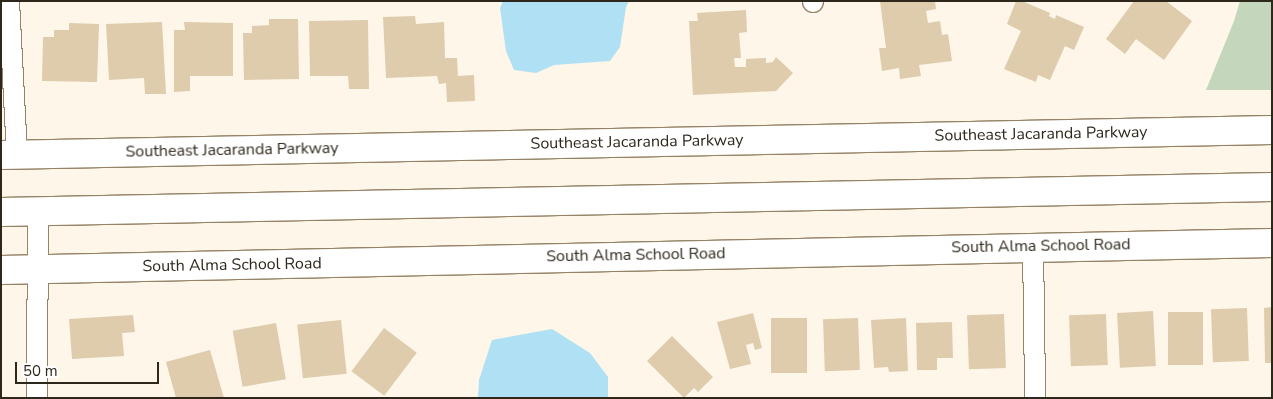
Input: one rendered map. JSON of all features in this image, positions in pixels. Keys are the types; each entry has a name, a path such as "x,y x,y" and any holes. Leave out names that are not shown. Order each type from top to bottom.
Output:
{"main road":[{"name":"Southeast Jacaranda Parkway","path":"9,154 1272,130"},
{"path":"1,212 1272,187"},
{"name":"South Alma School Road","path":"1,270 1033,246 1272,243"}],"street":[{"path":"9,1 9,154"},
{"path":"37,398 38,211"},
{"path":"1033,246 1036,398"}],"green space":[{"path":"1240,1 1272,1 1272,90 1206,90 1234,21"}],"water":[{"path":"503,1 629,1 626,7 620,47 610,61 554,65 536,73 514,70 506,51 500,8"},
{"path":"552,329 590,353 608,377 608,398 478,398 479,380 492,340"}],"building":[{"path":"880,1 935,1 936,9 926,11 928,23 940,21 942,35 948,34 952,61 919,65 921,76 900,79 899,68 882,71 879,48 886,48"},
{"path":"1016,1 1022,1 1050,13 1049,16 1055,19 1056,15 1084,27 1074,50 1065,46 1050,80 1038,75 1036,82 1004,69 1021,31 1007,24"},
{"path":"1134,1 1166,1 1192,21 1164,60 1136,39 1125,54 1106,39"},
{"path":"746,10 747,32 739,33 741,58 734,58 735,67 746,67 746,59 766,58 766,63 773,62 776,57 793,73 776,91 693,95 689,21 698,21 697,13"},
{"path":"415,16 416,24 444,22 445,58 457,58 458,76 474,75 475,101 447,102 446,83 439,84 437,76 386,78 383,17"},
{"path":"269,19 298,19 299,79 244,80 243,33 252,33 252,26 269,25"},
{"path":"368,20 369,89 349,89 348,76 310,76 309,21"},
{"path":"162,22 166,94 145,94 144,78 109,80 106,24"},
{"path":"184,22 233,23 233,76 190,76 190,91 174,92 174,30 185,30"},
{"path":"69,23 99,24 97,82 42,81 43,37 54,37 54,30 69,30"},
{"path":"1272,307 1272,363 1265,363 1264,308"},
{"path":"1247,308 1249,361 1213,362 1211,309"},
{"path":"1153,311 1156,366 1120,368 1117,313"},
{"path":"1168,312 1203,312 1203,365 1168,365"},
{"path":"753,313 762,348 755,350 753,343 746,345 751,364 730,369 717,322"},
{"path":"1004,314 1006,368 969,369 967,315"},
{"path":"1106,314 1108,365 1071,366 1069,315"},
{"path":"133,315 135,332 122,333 124,356 72,359 69,319"},
{"path":"771,318 807,318 807,373 771,373"},
{"path":"858,318 860,370 825,371 823,319"},
{"path":"906,318 908,371 889,372 888,367 874,368 871,320"},
{"path":"341,320 347,374 303,378 297,325"},
{"path":"952,322 953,358 937,358 937,370 917,370 916,323"},
{"path":"276,323 286,379 243,387 233,331"},
{"path":"384,328 417,353 384,396 352,371"},
{"path":"672,336 713,377 698,392 694,388 684,398 647,361"},
{"path":"210,350 224,398 176,398 166,362"}]}
